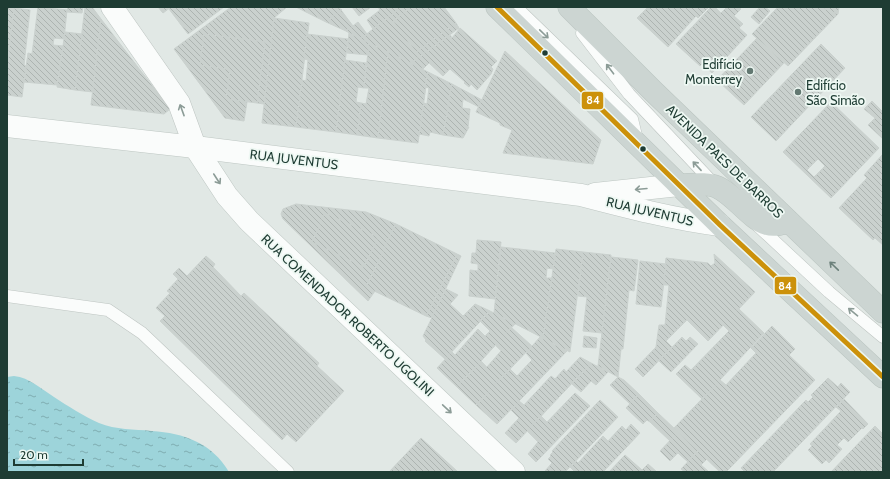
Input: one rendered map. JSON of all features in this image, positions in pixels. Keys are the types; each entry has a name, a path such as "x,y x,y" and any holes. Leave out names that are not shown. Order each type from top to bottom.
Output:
{"main road":[{"name":"RUA COMENDADOR ROBERTO UGOLINI","path":"112,7 179,103 195,147 227,196 248,221 514,472"},
{"path":"497,7 720,225 883,377"},
{"name":"AVENIDA PAES DE BARROS","path":"569,7 883,312"},
{"name":"RUA JUVENTUS","path":"7,126 195,147 581,195 640,211 684,220 720,225"},
{"name":"RUA JUVENTUS","path":"581,195 679,185"},
{"path":"679,185 711,185 717,187 726,192 759,220 766,224 775,225 789,222"}],"lane":[{"path":"516,7 632,118 638,146"},
{"path":"562,7 629,94 717,187 828,292 883,337"},
{"path":"7,296 108,310 142,333 288,472"}],"water":[{"path":"14,376 30,381 76,411 99,423 118,428 175,434 196,441 214,454 229,472 7,472 7,377"}],"building":[{"path":"7,7 14,8 7,68"},
{"path":"38,7 67,10 64,39 54,38 53,45 63,46 57,85 24,82 28,53 32,54"},
{"path":"68,7 83,7 82,13 67,12"},
{"path":"85,7 92,7 101,19 93,92 75,90"},
{"path":"158,7 171,7 163,13"},
{"path":"171,7 224,7 188,34 169,9"},
{"path":"231,7 287,7 275,17 264,104 257,103 265,42 204,34 200,65 227,69 230,71 226,99 247,102 244,121 225,118 174,49"},
{"path":"296,7 337,7 342,10 326,22"},
{"path":"352,7 371,7 359,16"},
{"path":"378,7 402,7 373,29 367,20 380,10"},
{"path":"402,7 411,7 393,21 416,52 456,23 459,28 411,63 360,39"},
{"path":"411,7 444,7 456,23 416,52 393,21"},
{"path":"648,7 709,7 698,18 696,16 668,47 637,18"},
{"path":"711,7 715,7 721,13 726,8 725,7 739,7 741,9 734,16 743,24 739,28 747,35 712,73 702,64 700,66 676,44"},
{"path":"760,7 765,7 770,11 759,24 751,17"},
{"path":"778,7 820,7 838,14 788,66 752,34"},
{"path":"820,7 839,7 838,14"},
{"path":"14,8 30,10 22,97 7,95 7,68"},
{"path":"341,10 353,26 346,31 326,22"},
{"path":"274,18 309,23 296,127 262,123"},
{"path":"101,19 170,109 164,114 91,105"},
{"path":"358,22 367,34 360,39 346,31"},
{"path":"460,28 497,61 491,67 493,69 491,74 477,90 471,84 469,87 450,69 443,76 429,63 423,69 411,63 450,35 452,38"},
{"path":"65,32 82,34 75,90 57,87"},
{"path":"349,33 369,43 368,55 347,53"},
{"path":"204,34 265,42 257,103 226,99 230,71 227,69 200,65"},
{"path":"307,34 348,39 336,132 296,127 302,80 306,81 308,60 304,59"},
{"name":"Edifício Monterrey","path":"757,38 784,63 744,105 717,80"},
{"path":"369,43 388,52 378,138 357,135 361,103 366,104 369,88 364,88"},
{"name":"Edifício São Simão","path":"821,44 845,68 776,141 751,117"},
{"path":"505,51 601,140 593,164 503,153 512,130 476,112"},
{"path":"388,52 428,72 418,143 378,138"},
{"path":"345,60 366,63 364,88 358,87 356,102 361,103 357,135 336,132"},
{"path":"428,72 452,84 443,135 430,132 429,136 419,134 424,103 427,104 429,88 425,87"},
{"path":"452,84 482,100 479,107 463,99 462,108 470,109 469,127 463,138 443,135"},
{"path":"872,101 883,112 883,139 868,125 875,118 864,109"},
{"path":"831,102 879,148 831,198 783,152","holes":["818,159 825,166 814,177 807,170"]},
{"path":"883,154 883,245 875,238 873,240 839,208 867,178 864,175"},
{"path":"296,204 366,212 396,224 366,287 375,291 368,301 283,219 281,214 283,209"},
{"path":"325,213 378,237 364,267 312,242"},
{"path":"396,224 457,254 426,316 366,287"},
{"path":"477,240 501,242 495,299 469,296 470,270 478,271 478,264 471,263 472,253 476,253"},
{"path":"501,247 555,253 553,269 547,268 546,278 552,278 543,338 494,313"},
{"path":"556,249 583,252 570,352 543,338"},
{"path":"583,252 611,255 602,333 583,331 587,297 578,296"},
{"path":"457,254 461,256 432,318 426,316"},
{"path":"714,254 755,292 708,341 687,320 666,341 672,347 643,377 635,369 656,347 659,325 665,325 669,285 663,285 666,258 708,263 711,266 715,263"},
{"path":"206,256 215,264 213,267 241,296 244,293 319,363 317,366 344,391 296,442 287,434 282,440 160,321 165,316 156,308 170,293 167,291 178,279 173,274 179,268 187,276"},
{"path":"611,257 638,260 634,291 629,290 623,349 621,349 618,377 598,366"},
{"path":"640,261 666,264 661,307 636,304"},
{"path":"446,289 458,295 450,304 463,316 475,304 490,311 445,359 425,341 426,340 423,336"},
{"path":"739,309 764,333 702,399 676,374 685,365 691,370 729,331 723,325"},
{"path":"490,311 515,324 457,387 437,368 452,352 455,355 478,329 485,336 490,331 480,321"},
{"path":"772,326 795,349 789,355 815,380 726,472 720,472 674,428 720,380 726,385 756,353 751,348"},
{"path":"512,328 532,346 476,405 457,387 481,361 487,367 501,351 495,345"},
{"path":"584,336 597,338 596,348 583,347"},
{"path":"540,337 567,351 497,424 476,405 510,369 517,376 532,360 526,353"},
{"path":"682,337 686,341 690,337 698,344 671,372 659,361"},
{"path":"580,357 591,363 516,443 505,433 519,418 511,410 519,401 524,405 551,376 555,379 564,369 566,372"},
{"path":"591,363 608,372 596,385 591,381 581,392 572,384"},
{"path":"618,377 624,380 639,394 630,404 610,385"},
{"path":"828,378 838,387 841,383 850,392 773,472 745,472 741,468 806,400 808,402 813,397 811,395"},
{"path":"575,393 590,406 536,462 528,454 538,442 527,431 541,416 547,422"},
{"path":"639,394 658,413 650,422 647,420 643,424 626,408"},
{"path":"844,399 868,424 848,442 844,438 837,445 842,449 829,463 826,460 822,464 808,450 812,446 810,444 841,411 836,407"},
{"path":"600,400 618,417 565,472 545,471 552,463 548,459 553,452 552,451"},
{"path":"658,413 678,432 670,441 650,422"},
{"path":"631,424 640,433 603,472 575,472 570,467 576,461 578,463 603,436 608,441 622,426 626,430"},
{"path":"875,426 883,434 883,472 831,472"},
{"path":"678,432 698,451 688,462 678,453 670,461 660,451"},
{"path":"421,438 458,472 389,472"},
{"path":"698,451 707,459 701,465 709,472 685,472 681,469"},
{"path":"625,455 642,470 640,472 609,472"},
{"path":"648,464 657,472 640,472"}],"transit line":[{"name":"84","path":"497,7 720,225 883,377"}],"place":[{"name":"Edifício Monterrey","path":"750,71"},
{"name":"Edifício São Simão","path":"798,92"}]}
